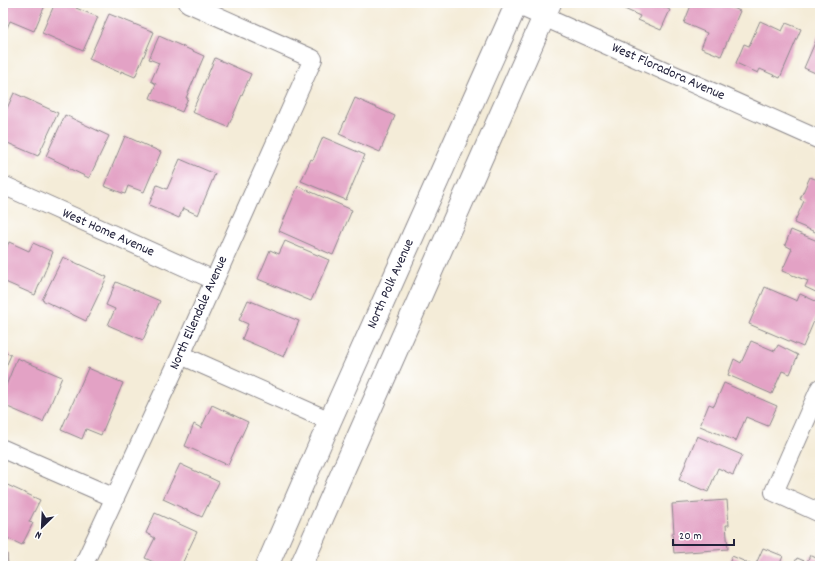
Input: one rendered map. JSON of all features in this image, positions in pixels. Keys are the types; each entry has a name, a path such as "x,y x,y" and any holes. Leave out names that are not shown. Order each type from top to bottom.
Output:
{"main road":[{"name":"North Polk Avenue","path":"267,566 330,421 517,4"},
{"path":"301,566 547,10"},
{"path":"287,566 338,452 330,421"}],"street":[{"name":"North Ellendale Avenue","path":"83,566 181,355 313,59 188,3"},
{"name":"West Floradora Avenue","path":"517,4 547,10 820,140"},
{"name":"West Home Avenue","path":"3,186 214,280"},
{"path":"181,355 330,421"},
{"path":"820,388 774,492 820,513"},
{"path":"3,448 115,498"}],"building":[{"path":"3,3 46,3 34,31 10,21 7,28 3,26"},
{"path":"55,3 78,3 76,8 98,17 83,51 42,33"},
{"path":"622,3 666,3 664,7 670,10 661,30 638,20 640,16 620,7"},
{"path":"692,3 722,3 740,11 721,56 701,48 707,33 684,23"},
{"path":"109,14 154,32 135,77 121,71 121,73 89,59"},
{"path":"760,21 782,31 786,23 801,29 780,78 760,69 758,73 736,63 744,44 749,46"},
{"path":"820,31 820,75 804,68"},
{"path":"159,36 204,56 186,98 188,98 182,112 150,98 156,84 151,81 159,63 149,59"},
{"path":"215,58 251,74 228,127 192,112"},
{"path":"14,93 58,113 38,156 3,141 3,117"},
{"path":"355,98 395,116 380,152 339,134"},
{"path":"65,115 109,136 89,178 46,156"},
{"path":"125,136 161,152 144,192 128,186 125,194 104,186"},
{"path":"323,137 365,155 346,200 301,181 311,159 313,160"},
{"path":"180,159 215,174 198,215 183,208 179,218 149,205 157,185 167,189"},
{"path":"810,177 820,181 820,234 794,223 804,201 800,199"},
{"path":"298,186 352,210 333,255 279,231"},
{"path":"791,230 820,242 820,294 805,287 808,281 782,271 792,249 785,245"},
{"path":"285,241 329,260 311,301 258,279 270,250 279,254"},
{"path":"9,242 29,251 33,243 53,252 35,295 3,281 3,256"},
{"path":"63,257 107,277 86,321 42,300"},
{"path":"116,282 160,301 143,340 108,325 115,309 106,305"},
{"path":"765,287 797,301 800,294 820,303 820,307 803,347 749,324"},
{"path":"248,300 299,321 284,357 242,339 248,324 239,320"},
{"path":"751,341 775,351 778,345 798,355 790,374 782,371 772,394 728,375 734,359 741,363"},
{"path":"3,351 11,355 3,373"},
{"path":"17,358 62,377 43,422 3,405 3,393"},
{"path":"88,368 123,383 101,435 86,429 82,439 61,430"},
{"path":"724,383 777,406 768,426 746,417 736,441 700,426 709,404 714,406"},
{"path":"212,405 248,422 228,465 185,446 194,424 201,428"},
{"path":"697,436 742,455 733,475 718,468 708,492 679,480"},
{"path":"180,464 219,482 202,517 163,499"},
{"path":"3,483 40,500 29,522 33,523 22,545 3,536"},
{"path":"727,500 729,525 726,525 728,549 674,553 672,504"},
{"path":"155,513 197,532 181,566 162,566 145,558 155,538 146,533"},
{"path":"763,548 783,556 779,566 755,566"},
{"path":"3,553 7,553 8,566 3,566"},
{"path":"810,555 820,560 820,566 793,566 797,558 807,562"},
{"path":"732,556 755,566 728,566"}]}
